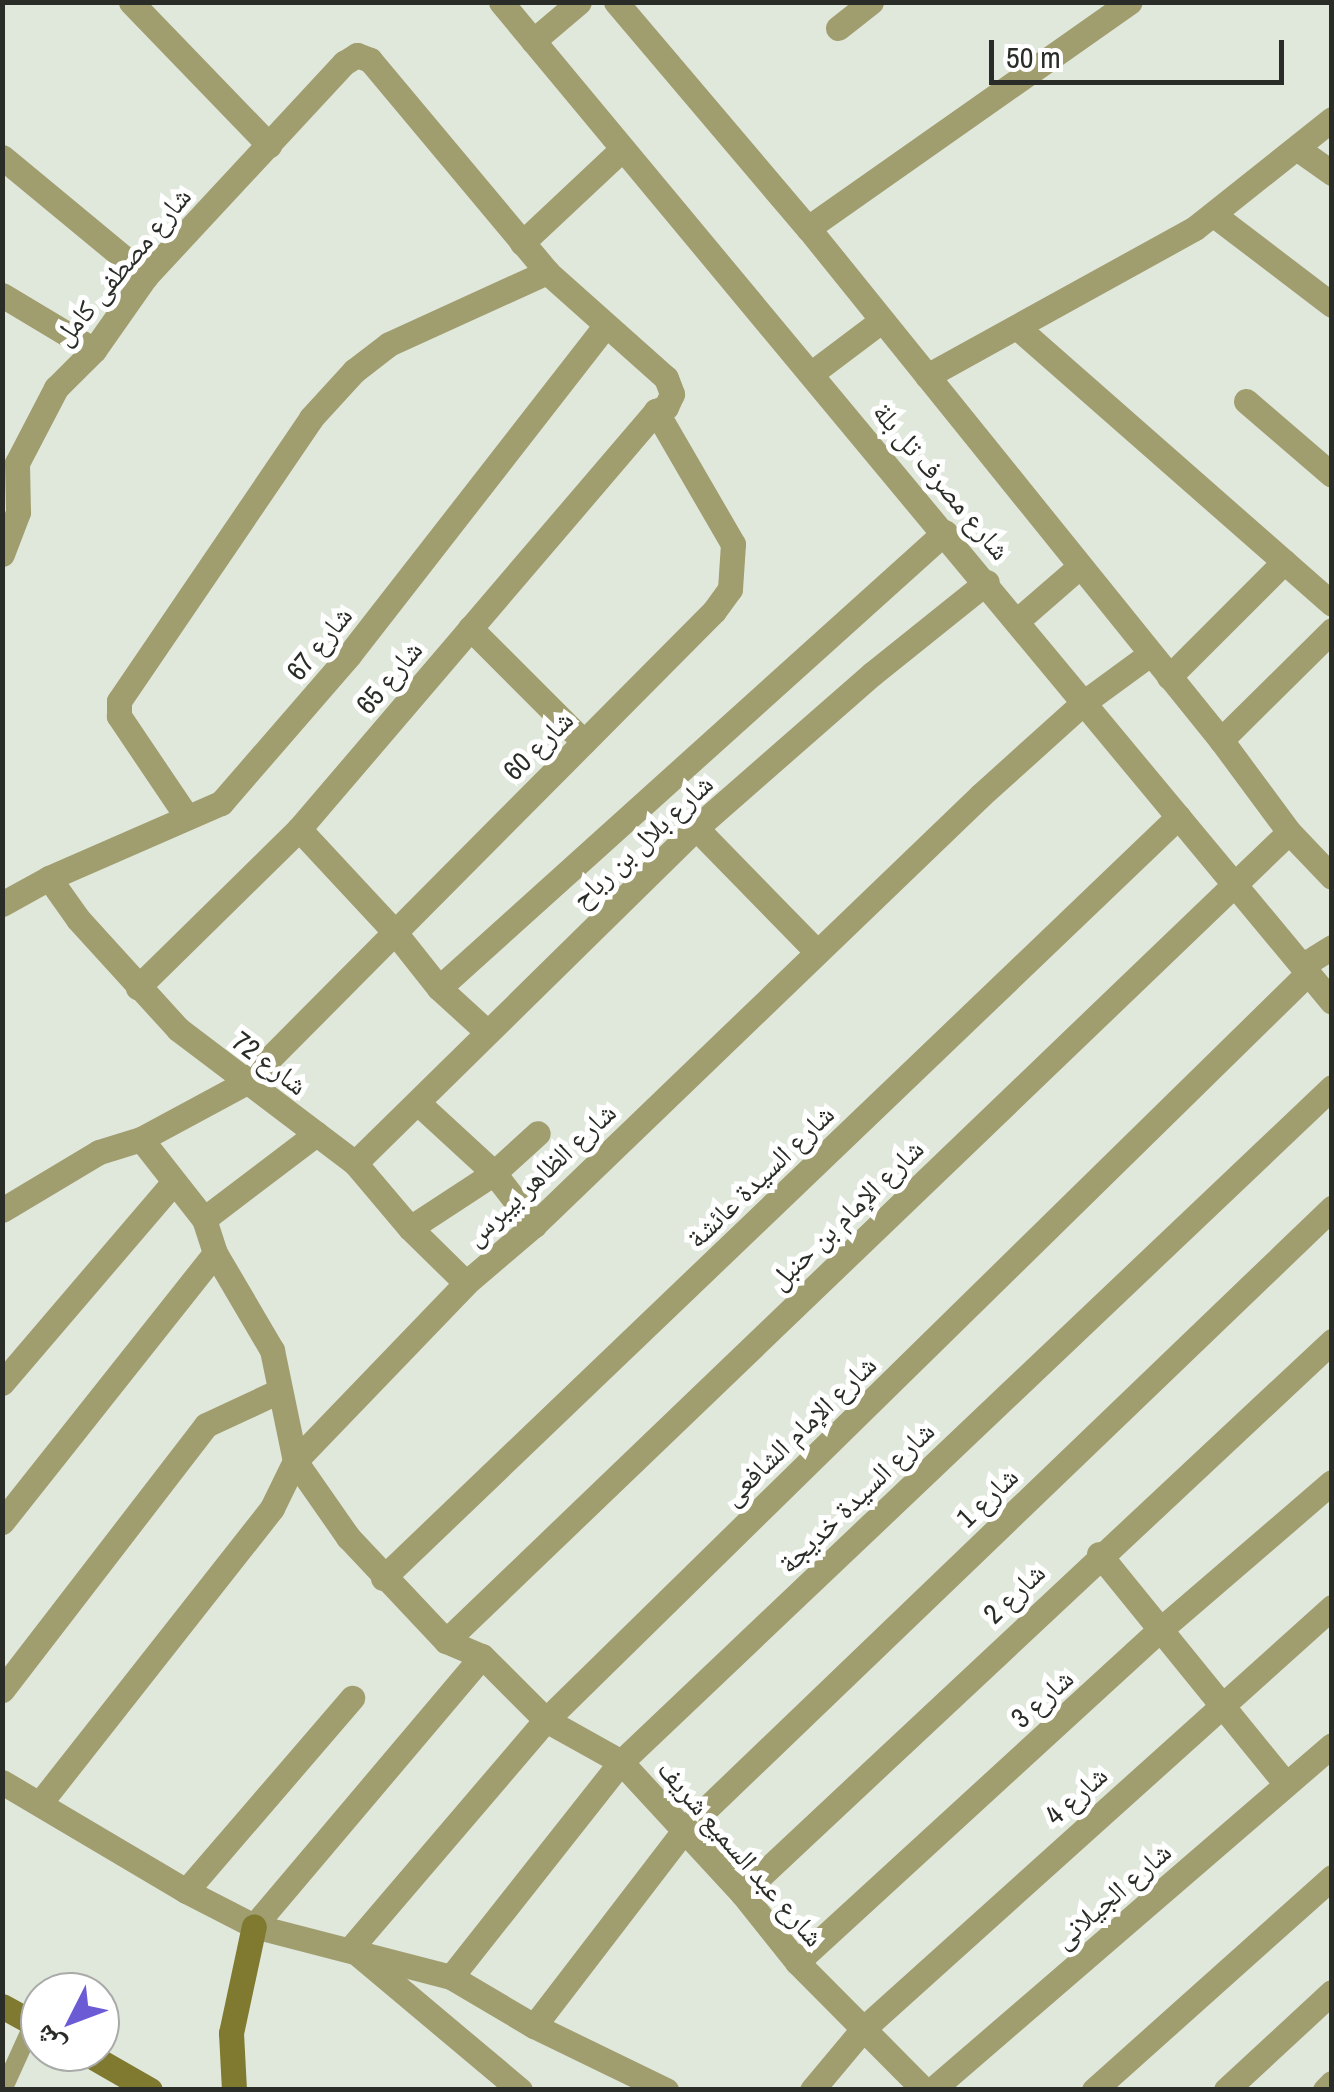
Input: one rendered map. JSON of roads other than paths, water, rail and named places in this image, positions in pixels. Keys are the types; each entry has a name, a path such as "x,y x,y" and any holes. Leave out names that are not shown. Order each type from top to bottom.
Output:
{"street":[{"name":"شارع مصرف تل بلة","path":"501,2 620,152 812,373 987,582 1231,885 1332,1002"},
{"path":"533,41 579,2"},
{"name":"شارع مصرف تل بلة","path":"616,2 808,228 1221,740 1290,832 1332,877"},
{"path":"838,28 871,2"},
{"path":"808,228 1130,2"},
{"path":"148,9 269,145"},
{"name":"شارع مصطفى كامل","path":"2,554 18,512 10,459 56,388 94,350 146,276 344,62 357,54 370,60 522,243"},
{"path":"927,376 1214,215 1332,119"},
{"path":"1298,149 1332,172"},
{"path":"620,152 522,243 546,272 666,378 664,403"},
{"path":"2,157 68,216 146,276"},
{"path":"1214,215 1332,305"},
{"path":"188,817 119,716 119,701 311,418 354,371 388,344 546,272"},
{"path":"2,295 94,350"},
{"path":"812,373 881,322"},
{"name":"شارع 67","path":"2,904 50,878 222,803 258,765 606,325"},
{"path":"1018,328 1332,604"},
{"path":"1246,401 1332,474"},
{"name":"شارع 65","path":"138,988 300,829 664,403"},
{"name":"شارع 60","path":"245,1083 393,930 714,612 730,589 733,544 664,403"},
{"path":"440,988 945,532"},
{"path":"1169,677 1284,562"},
{"path":"1018,620 1080,568"},
{"name":"شارع بلال بن رباح","path":"355,1163 418,1103 485,1030 696,828 872,674 987,582"},
{"path":"470,628 584,742"},
{"path":"1221,740 1332,630"},
{"name":"شارع الظاهر بيبرس","path":"40,1803 272,1508 295,1461 466,1283 534,1225 816,951 1083,703 1150,654"},
{"name":"شارع السيدة عائشة","path":"384,1578 1178,816"},
{"path":"696,828 816,951"},
{"path":"300,829 393,930 440,988 485,1030"},
{"name":"شارع الإمام بن حنبل","path":"446,1641 1290,832"},
{"name":"شارع 72","path":"50,878 78,919 178,1029 355,1163 410,1228 466,1283"},
{"name":"شارع الإمام الشافعى","path":"351,1948 546,1720 1332,947"},
{"path":"2,1210 98,1152 141,1139 245,1083"},
{"name":"شارع السيدة خديجة","path":"451,1977 620,1762 1332,1087"},
{"path":"418,1103 494,1173 534,1225"},
{"path":"410,1228 494,1173 538,1132"},
{"path":"204,1220 316,1134"},
{"path":"141,1139 204,1220 215,1253 272,1350 295,1461"},
{"path":"2,1383 173,1184"},
{"name":"شارع 1","path":"534,2026 685,1828 1332,1208"},
{"path":"2,1522 215,1253"},
{"name":"شارع 2","path":"742,1892 1099,1554 1332,1341"},
{"path":"2,1690 206,1426 279,1392"},
{"name":"شارع عبد السميع شريف","path":"295,1461 384,1578 446,1641 482,1656 546,1720 620,1762 742,1892 797,1962 924,2090"},
{"name":"شارع 3","path":"797,1962 1161,1629 1332,1482"},
{"path":"1099,1554 1286,1784"},
{"name":"شارع 4","path":"812,2090 863,2030 1332,1607"},
{"path":"234,2090 231,2033 254,1926 482,1656"},
{"path":"186,1891 352,1698"},
{"name":"شارع الجيلانى","path":"932,2090 1332,1744"},
{"path":"2,1782 186,1891 254,1926 351,1948 451,1977 534,2026 666,2090"},
{"path":"1094,2090 1332,1877"},
{"path":"351,1948 520,2090"},
{"path":"1226,2090 1332,1992"},
{"path":"119,2072 150,2090"},
{"path":"1325,2090 1332,2083"}],"lane":[{"path":"3,2090 20,2058"}]}
